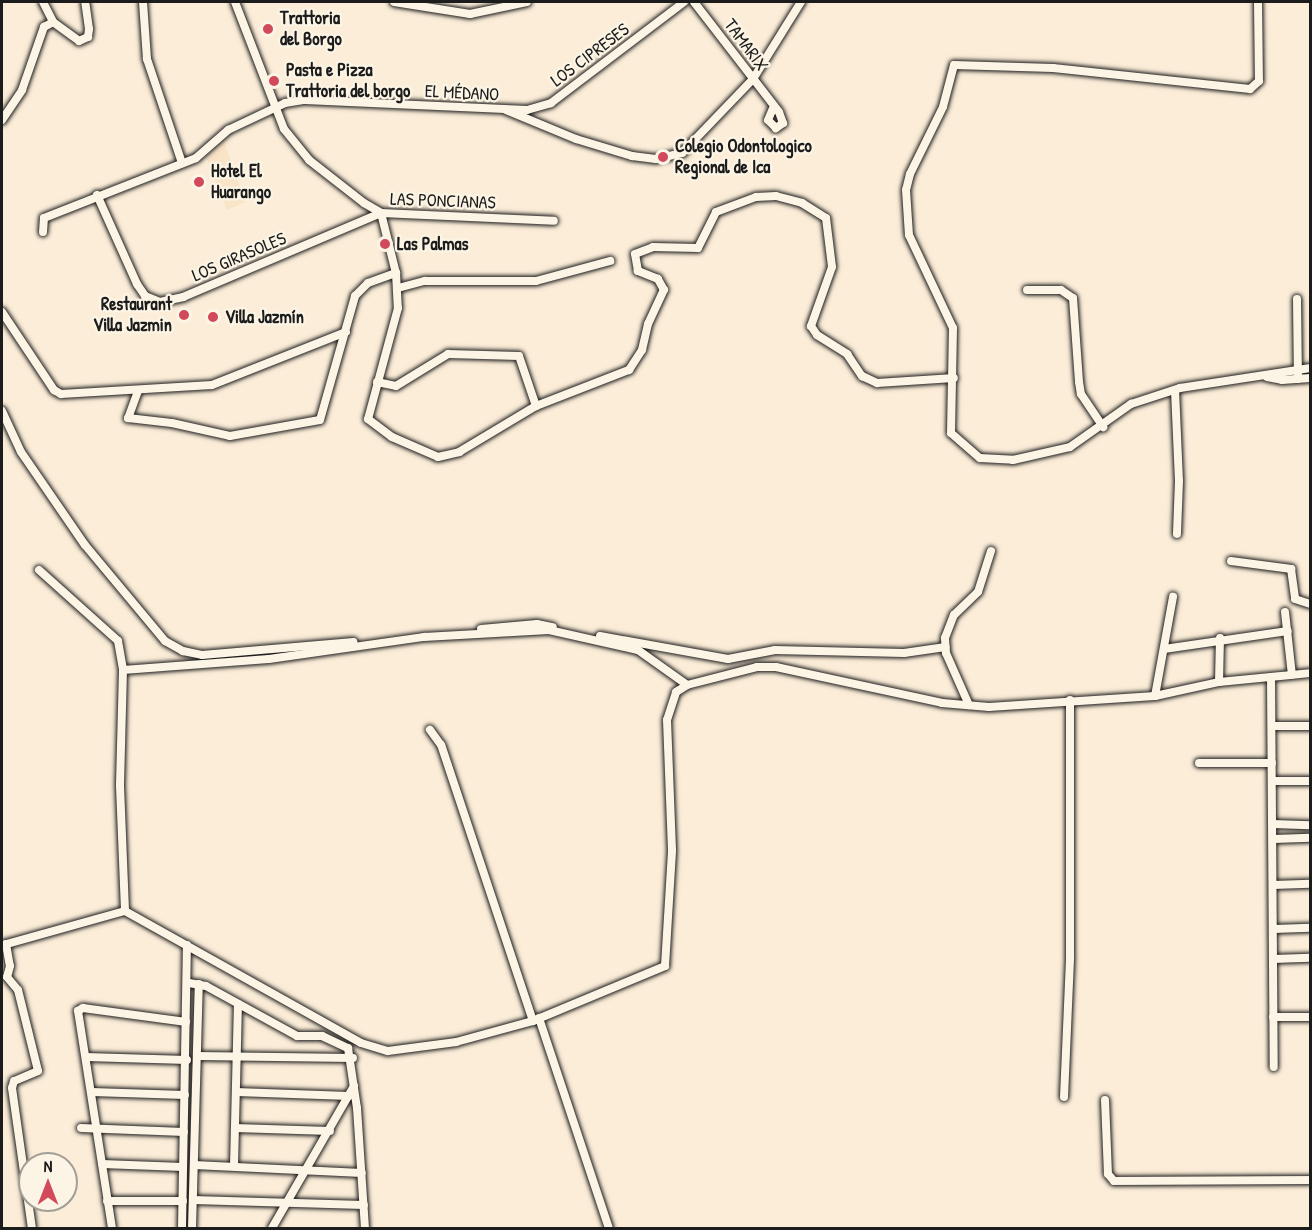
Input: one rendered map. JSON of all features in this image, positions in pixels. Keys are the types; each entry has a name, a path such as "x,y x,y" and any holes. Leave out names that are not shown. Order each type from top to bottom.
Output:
{"street":[{"path":"43,2 53,22 83,41 89,29 86,2"},
{"path":"143,2 147,59 182,163"},
{"name":"LAS PONCIANAS","path":"238,2 273,107 309,160 381,213 554,221"},
{"path":"394,2 470,14 527,2"},
{"name":"LOS CIPRESES","path":"505,109 527,110 560,98 684,2"},
{"name":"TAMARIX","path":"694,2 774,106"},
{"name":"EL MÉDANO","path":"43,232 44,218 203,154 228,130 273,107 305,100 505,109 576,139 632,156 665,158 692,146 753,79 801,2"},
{"path":"1258,2 1259,81 1250,89 1053,68 954,65 943,107 910,174 906,190 908,222 914,250 953,328 954,378 951,433 980,458 1001,462 1041,456 1078,444 1131,404 1175,390 1267,377 1311,368"},
{"path":"2,120 22,90 44,27 53,22"},
{"name":"LOS GIRASOLES","path":"97,195 137,284 145,296 160,302 183,297 381,213"},
{"path":"381,213 396,273 398,308 369,410 372,426 438,457 459,452 536,406 634,366 664,290 658,279 638,271 634,254 653,247 698,248 716,212 743,200 766,196 813,208 828,224 833,260 812,320 817,335 847,354 869,381 954,378"},
{"path":"398,288 425,281 536,281 610,261"},
{"path":"138,391 128,418 237,438 314,421 323,415 358,291 396,273"},
{"path":"1027,290 1061,290 1073,298 1079,382 1082,394 1103,427"},
{"path":"1297,299 1298,379"},
{"path":"2,312 57,393 138,391 212,385 346,332"},
{"path":"377,382 396,386 448,354 519,356 536,406"},
{"path":"1267,377 1311,378"},
{"path":"1175,390 1179,482 1177,534"},
{"path":"2,411 21,452 86,545 165,641 183,651 232,655 537,624 728,659 776,650 904,653 946,646"},
{"path":"969,705 946,646 948,626 978,592 991,551"},
{"path":"1231,561 1291,569 1295,599 1311,604"},
{"path":"39,570 115,638 123,656 120,786 125,911"},
{"path":"1155,696 1173,597"},
{"path":"1285,612 1292,675"},
{"path":"123,670 269,659 424,638 549,630 638,650 687,685"},
{"path":"1164,649 1220,638 1288,632"},
{"path":"1219,682 1220,638"},
{"path":"32,1228 12,1088 14,1082 38,1071 18,990 6,977 10,966 4,945 125,911 374,1049 402,1050 456,1042 536,1019 665,966 672,850 667,720 676,692 687,685 757,667 788,667 969,705 1155,696 1219,682 1311,673"},
{"path":"1271,677 1274,1067"},
{"path":"1065,1096 1070,957 1070,700"},
{"path":"1272,726 1311,726"},
{"path":"430,730 441,744 609,1228"},
{"path":"1199,763 1272,763"},
{"path":"1272,781 1311,781"},
{"path":"1273,824 1311,825"},
{"path":"1274,839 1311,838"},
{"path":"1273,885 1311,884"},
{"path":"1274,929 1311,928"},
{"path":"182,1228 186,1022 189,983 187,945"},
{"path":"1273,959 1311,958"},
{"path":"189,983 199,984 297,1036 322,1036 343,1043 353,1058 365,1228"},
{"path":"192,1228 199,984"},
{"path":"234,1166 238,1004"},
{"path":"112,1228 78,1012 81,1008 186,1022"},
{"path":"1273,1017 1311,1017"},
{"path":"197,1056 353,1058"},
{"path":"86,1057 187,1060"},
{"path":"272,1228 309,1169 355,1084"},
{"path":"92,1092 185,1095"},
{"path":"236,1092 349,1096"},
{"path":"1104,1101 1108,1174 1114,1181 1311,1180"},
{"path":"81,1128 97,1126 184,1132"},
{"path":"235,1128 330,1131"},
{"path":"102,1164 183,1167"},
{"path":"194,1165 362,1173"},
{"path":"193,1200 364,1205"},
{"path":"107,1201 183,1202"}],"shaded area":[{"path":"224,141 245,202 227,210 206,157"}],"place":[{"name":"Trattoria del Borgo","path":"268,29"},
{"name":"Pasta e Pizza Trattoria del borgo","path":"274,81"},
{"name":"Colegio Odontologico Regional de Ica","path":"663,157"},
{"name":"Hotel El Huarango","path":"199,182"},
{"name":"Las Palmas","path":"385,244"},
{"name":"Restaurant Villa Jazmin","path":"184,315"},
{"name":"Villa Jazmín","path":"213,317"}]}
